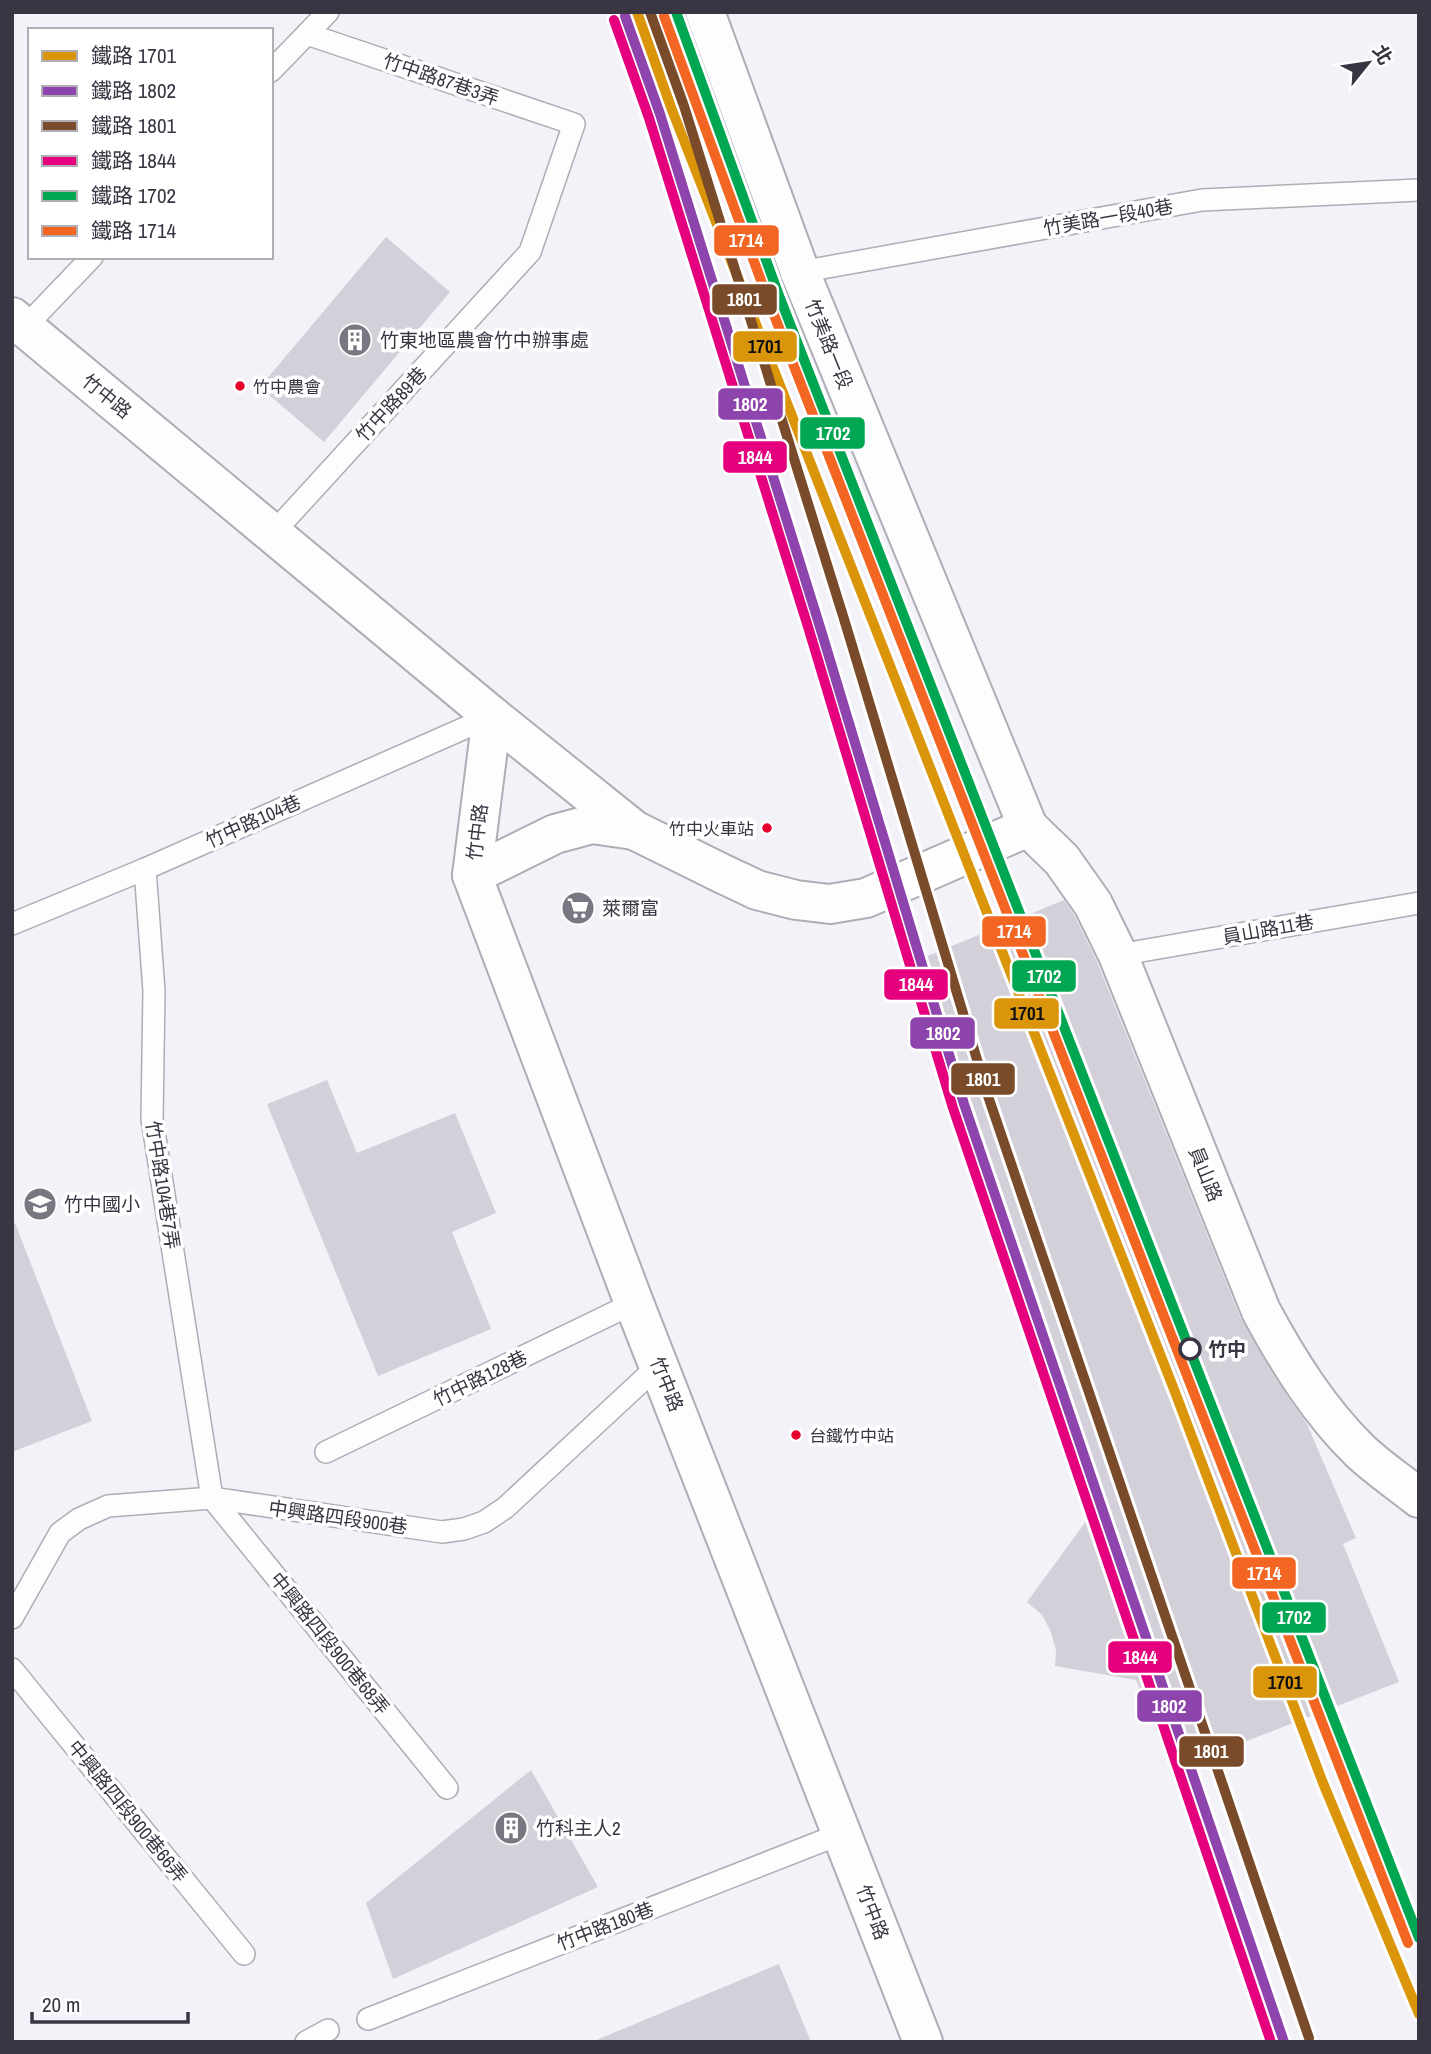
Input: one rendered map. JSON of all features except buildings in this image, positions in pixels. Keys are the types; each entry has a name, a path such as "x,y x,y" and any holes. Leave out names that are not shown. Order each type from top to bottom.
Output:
{"street":[{"name":"竹美路一段","path":"705,12 800,272 1028,827"},
{"name":"竹中路","path":"18,322 274,532 492,716 634,830 757,890 796,900 830,904 866,898 1028,827"},
{"name":"竹中路","path":"492,716 472,875 634,1303 923,2042"},
{"path":"472,875 555,834 579,827 592,824 634,830"},
{"name":"員山路","path":"1028,827 1062,860 1093,904 1118,955 1267,1323 1287,1358 1320,1405 1360,1450 1419,1498"}],"lane":[{"path":"273,69 328,12"},
{"name":"竹中路87巷3弄","path":"307,34 574,124"},
{"name":"竹中路89巷","path":"274,532 530,252 574,124"},
{"name":"竹美路一段40巷","path":"800,272 1202,200 1419,190"},
{"path":"18,322 90,259"},
{"name":"竹中路104巷","path":"12,924 145,869 492,716"},
{"name":"竹中路104巷7弄","path":"145,869 154,991 152,1119 212,1498"},
{"name":"員山路11巷","path":"1118,955 1419,904"},
{"name":"竹中路128巷","path":"326,1452 634,1303"},
{"name":"中興路四段900巷","path":"12,1618 60,1533 79,1519 108,1506 212,1498 442,1532 464,1529 484,1522 505,1508 659,1365"},
{"name":"中興路四段900巷68弄","path":"212,1498 447,1788"},
{"name":"中興路四段900巷66弄","path":"12,1669 244,1954"},
{"name":"竹中路180巷","path":"368,2020 843,1833"},
{"path":"306,2042 328,2030"}],"rail line":[{"name":"1701","path":"637,12 672,110 1175,1392 1323,1783 1419,2014"},
{"name":"1801","path":"650,12 684,106 844,619 988,1096 1309,2038"},
{"name":"1702","path":"676,12 778,293 1419,1938"},
{"name":"1802","path":"625,16 660,114 820,627 964,1104 1284,2042"},
{"name":"1714","path":"664,16 767,297 1408,1943"},
{"name":"1844","path":"614,20 649,118 809,630 953,1108 1271,2042"}],"place":[{"name":"竹東地區農會竹中辦事處","path":"355,340"},
{"name":"竹中農會","path":"240,386"},
{"name":"竹中火車站","path":"767,828"},
{"name":"萊爾富","path":"578,908"},
{"name":"竹中國小","path":"40,1204"},
{"name":"竹中","path":"1190,1349"},
{"name":"台鐵竹中站","path":"796,1435"},
{"name":"竹科主人2","path":"511,1828"}]}
